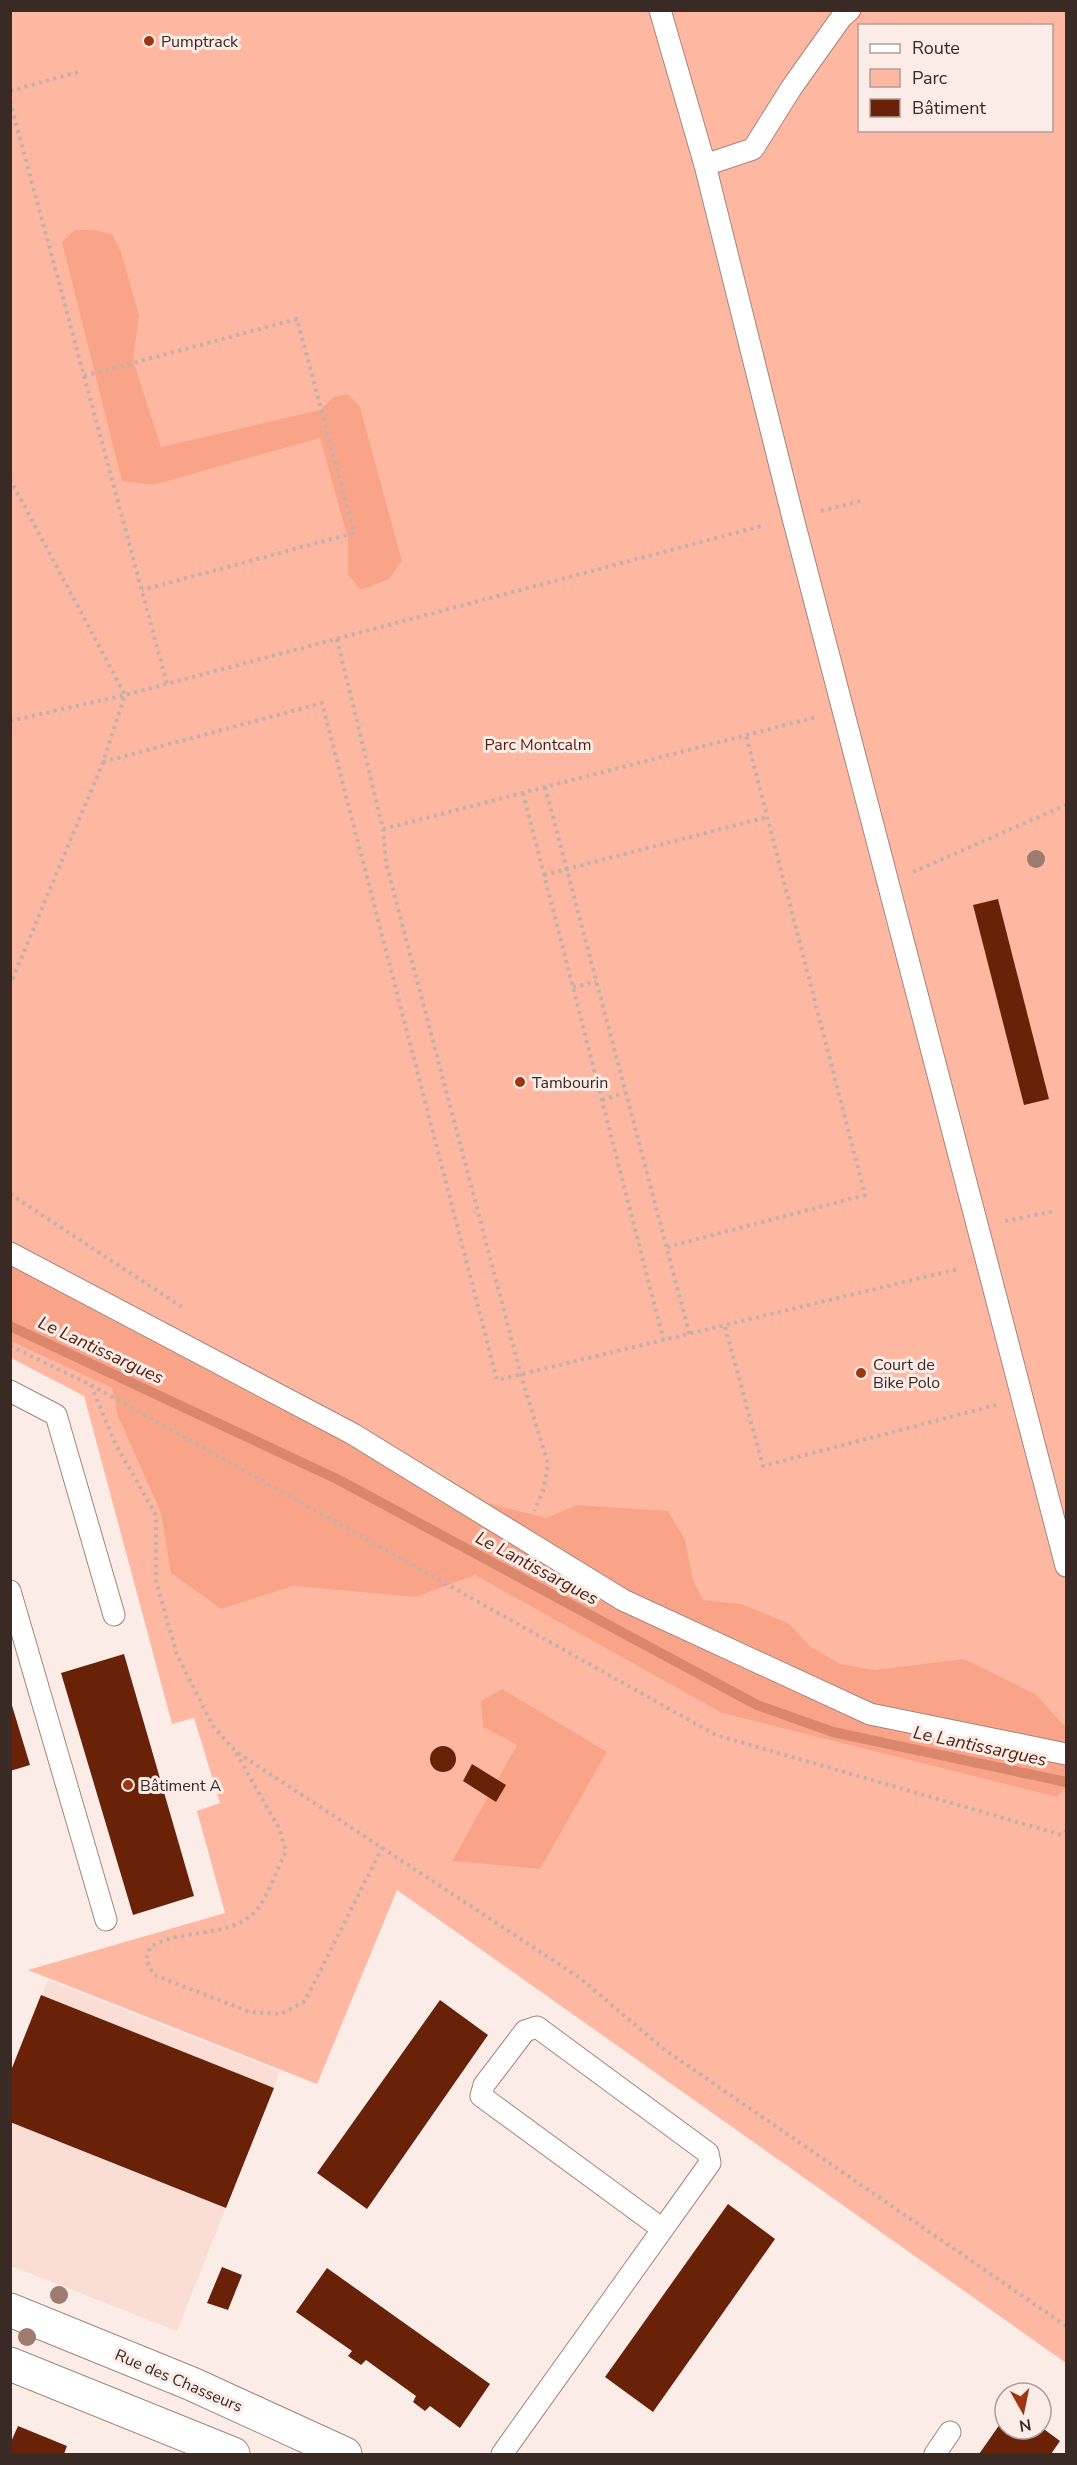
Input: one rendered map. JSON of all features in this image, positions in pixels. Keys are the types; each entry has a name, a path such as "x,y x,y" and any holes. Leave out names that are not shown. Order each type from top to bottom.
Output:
{"street":[{"name":"Rue des Chasseurs","path":"10,2310 192,2384 345,2454"},
{"path":"10,2364 233,2454"}],"lane":[{"path":"660,10 705,165 793,518 1066,1566"},
{"path":"705,165 753,149 792,87 841,18 850,10"},
{"path":"10,1253 353,1434 623,1600 870,1713 1066,1754"},
{"path":"10,1391 56,1415 114,1615"},
{"path":"10,1591 106,1920"},
{"path":"502,2454 661,2228 710,2163 708,2153 537,2028 525,2031 484,2085 481,2096 661,2228"},
{"path":"934,2454 950,2432"}],"path":[{"path":"10,91 78,72"},
{"path":"10,101 167,684"},
{"path":"84,376 297,319 354,534 142,590"},
{"path":"10,479 125,695 103,762 10,985"},
{"path":"10,721 125,695 861,501"},
{"path":"337,639 383,829 386,863 521,1375 549,1464 543,1491 523,1538"},
{"path":"103,762 322,703 497,1380 690,1336 986,1262"},
{"path":"383,829 843,710"},
{"path":"667,1247 865,1195 746,735"},
{"path":"545,787 690,1336"},
{"path":"523,793 664,1342"},
{"path":"887,879 925,869 975,843 1066,805"},
{"path":"544,875 767,817"},
{"path":"573,987 597,982"},
{"path":"602,1100 626,1093"},
{"path":"978,1227 1055,1211"},
{"path":"725,1327 763,1466 1022,1398"},
{"path":"10,1346 91,1385 716,1735 1062,1835 1066,1831"},
{"path":"91,1385 115,1443 156,1515 156,1581 177,1655 213,1726 235,1751 279,1828 286,1851 255,1912 237,1925 163,1939 150,1947 146,1960 154,1975 250,2012 281,2014 305,2001 383,1846"},
{"path":"235,1751 383,1846 580,1978 665,2050 1066,2326"}],"shaded area":[{"path":"75,230 94,230 112,234 121,252 139,315 133,360 161,447 320,410 334,397 348,394 360,407 402,561 389,579 361,590 348,575 348,539 320,438 153,485 122,481 62,242"},
{"path":"11,1245 50,1262 407,1454 488,1503 546,1518 577,1505 668,1511 685,1540 693,1580 703,1600 741,1604 788,1623 810,1646 840,1664 875,1670 964,1659 1035,1694 1066,1727 1066,1787 1057,1797 722,1713 475,1575 416,1597 293,1586 221,1609 171,1573 161,1513 118,1416 112,1388 11,1341"},
{"path":"502,1689 607,1752 540,1869 452,1861 517,1745 483,1727 481,1701"},
{"path":"48,1980 280,2071 177,2331 11,2266 10,2073"}],"green space":[{"name":"Parc Montcalm","path":"10,11 1066,11 1066,2363 397,1890 317,2084 28,1970 225,1913 197,1811 220,1803 194,1718 172,1724 84,1396 11,1358"}],"building":[{"path":"998,899 1049,1099 1024,1105 973,905"},
{"name":"Bâtiment A","path":"124,1654 194,1896 133,1915 61,1673"},
{"path":"10,1699 30,1765 10,1771"},
{"path":"443,1746 452,1750 456,1759 452,1768 443,1772 434,1768 430,1759 434,1750"},
{"path":"472,1764 506,1785 496,1802 463,1781"},
{"path":"41,1995 274,2088 226,2208 10,2122 10,2073"},
{"path":"440,2000 488,2035 367,2209 317,2173"},
{"path":"728,2204 775,2239 653,2412 605,2377"},
{"path":"222,2267 242,2275 228,2310 207,2303"},
{"path":"327,2268 490,2384 460,2428 430,2406 425,2411 413,2402 416,2396 366,2360 361,2365 348,2356 352,2351 296,2312"},
{"path":"18,2426 67,2446 64,2454 10,2454 10,2444"},
{"path":"993,2434 993,2441 1053,2441 1053,2436 1060,2441 1051,2454 979,2454"}],"waterway":[{"name":"Le Lantissargues","path":"10,1326 337,1479 757,1705 833,1732 1066,1782"}],"place":[{"name":"Pumptrack","path":"149,41"},
{"name":"Tambourin","path":"520,1082"},
{"name":"Court de Bike Polo","path":"861,1373"},
{"name":"Bâtiment A","path":"128,1785"}]}
